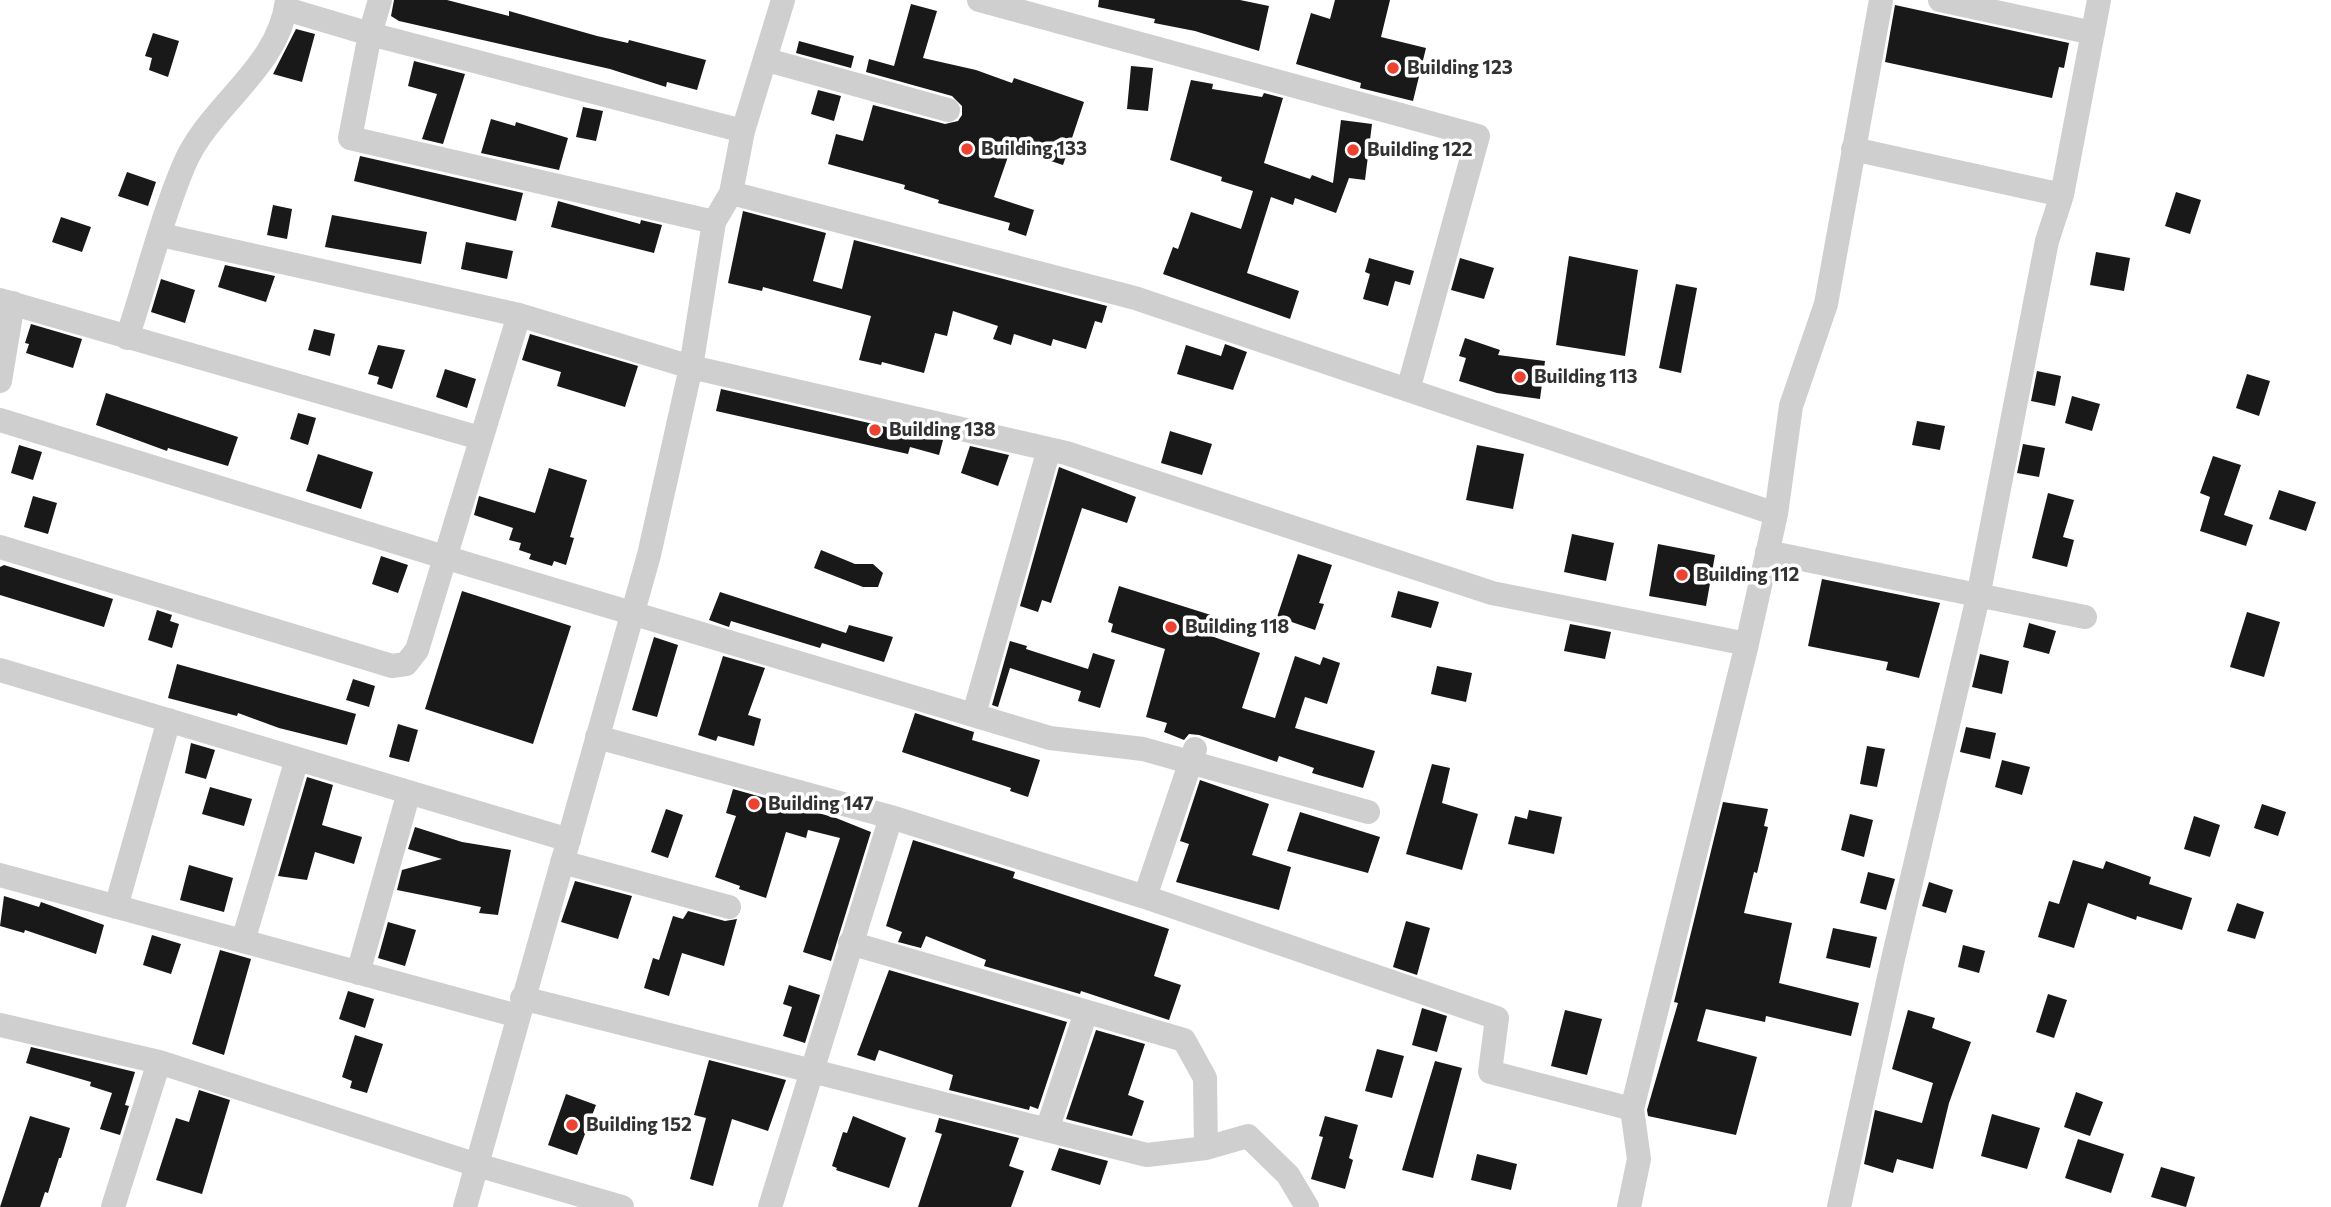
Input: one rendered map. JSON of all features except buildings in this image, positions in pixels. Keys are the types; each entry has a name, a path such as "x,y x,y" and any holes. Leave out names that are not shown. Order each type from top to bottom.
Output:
{"street":[{"path":"380,0 370,34 350,138 715,222"},
{"path":"465,1207 649,555 691,368 715,222 731,193 743,131 767,60 783,0"},
{"path":"979,0 1478,136 1408,390"},
{"path":"1629,1207 1639,1159 1632,1109 1747,644 1776,514 1791,406 1826,304 1881,0"},
{"path":"1940,0 2093,33"},
{"path":"1839,1207 1893,959 1978,597 2047,241 2062,195 2099,0"},
{"path":"127,338 184,165 206,125 243,87 272,44 286,4 370,34 743,131"},
{"path":"767,60 948,110"},
{"path":"1853,149 2062,195"},
{"path":"731,193 1135,298 1776,514"},
{"path":"161,234 519,314 691,368 1049,449 1492,593 1747,644"},
{"path":"0,381 7,302 481,438"},
{"path":"0,547 400,666 412,659 417,650 519,314"},
{"path":"0,420 632,614 1050,738 1193,755 1367,812"},
{"path":"974,714 1049,449"},
{"path":"1767,552 2085,617"},
{"path":"0,670 409,792 565,851 729,907"},
{"path":"116,907 169,720"},
{"path":"597,737 891,817 1145,897 1497,1018 1490,1072 1632,1109"},
{"path":"1145,897 1193,755"},
{"path":"243,941 297,759"},
{"path":"358,973 409,792"},
{"path":"769,1207 891,817"},
{"path":"0,876 358,973 812,1071 1147,1155 1206,1148 1248,1136 1288,1175 1307,1207"},
{"path":"850,943 1184,1040 1205,1078 1206,1148"},
{"path":"1047,1130 1086,1012"},
{"path":"0,1025 159,1062 477,1165 622,1207"},
{"path":"113,1207 159,1062"}],"place":[{"name":"Building 123","path":"1393,68"},
{"name":"Building 133","path":"967,149"},
{"name":"Building 122","path":"1353,150"},
{"name":"Building 113","path":"1520,377"},
{"name":"Building 138","path":"875,430"},
{"name":"Building 112","path":"1682,575"},
{"name":"Building 118","path":"1171,627"},
{"name":"Building 147","path":"754,804"},
{"name":"Building 152","path":"572,1125"}]}
